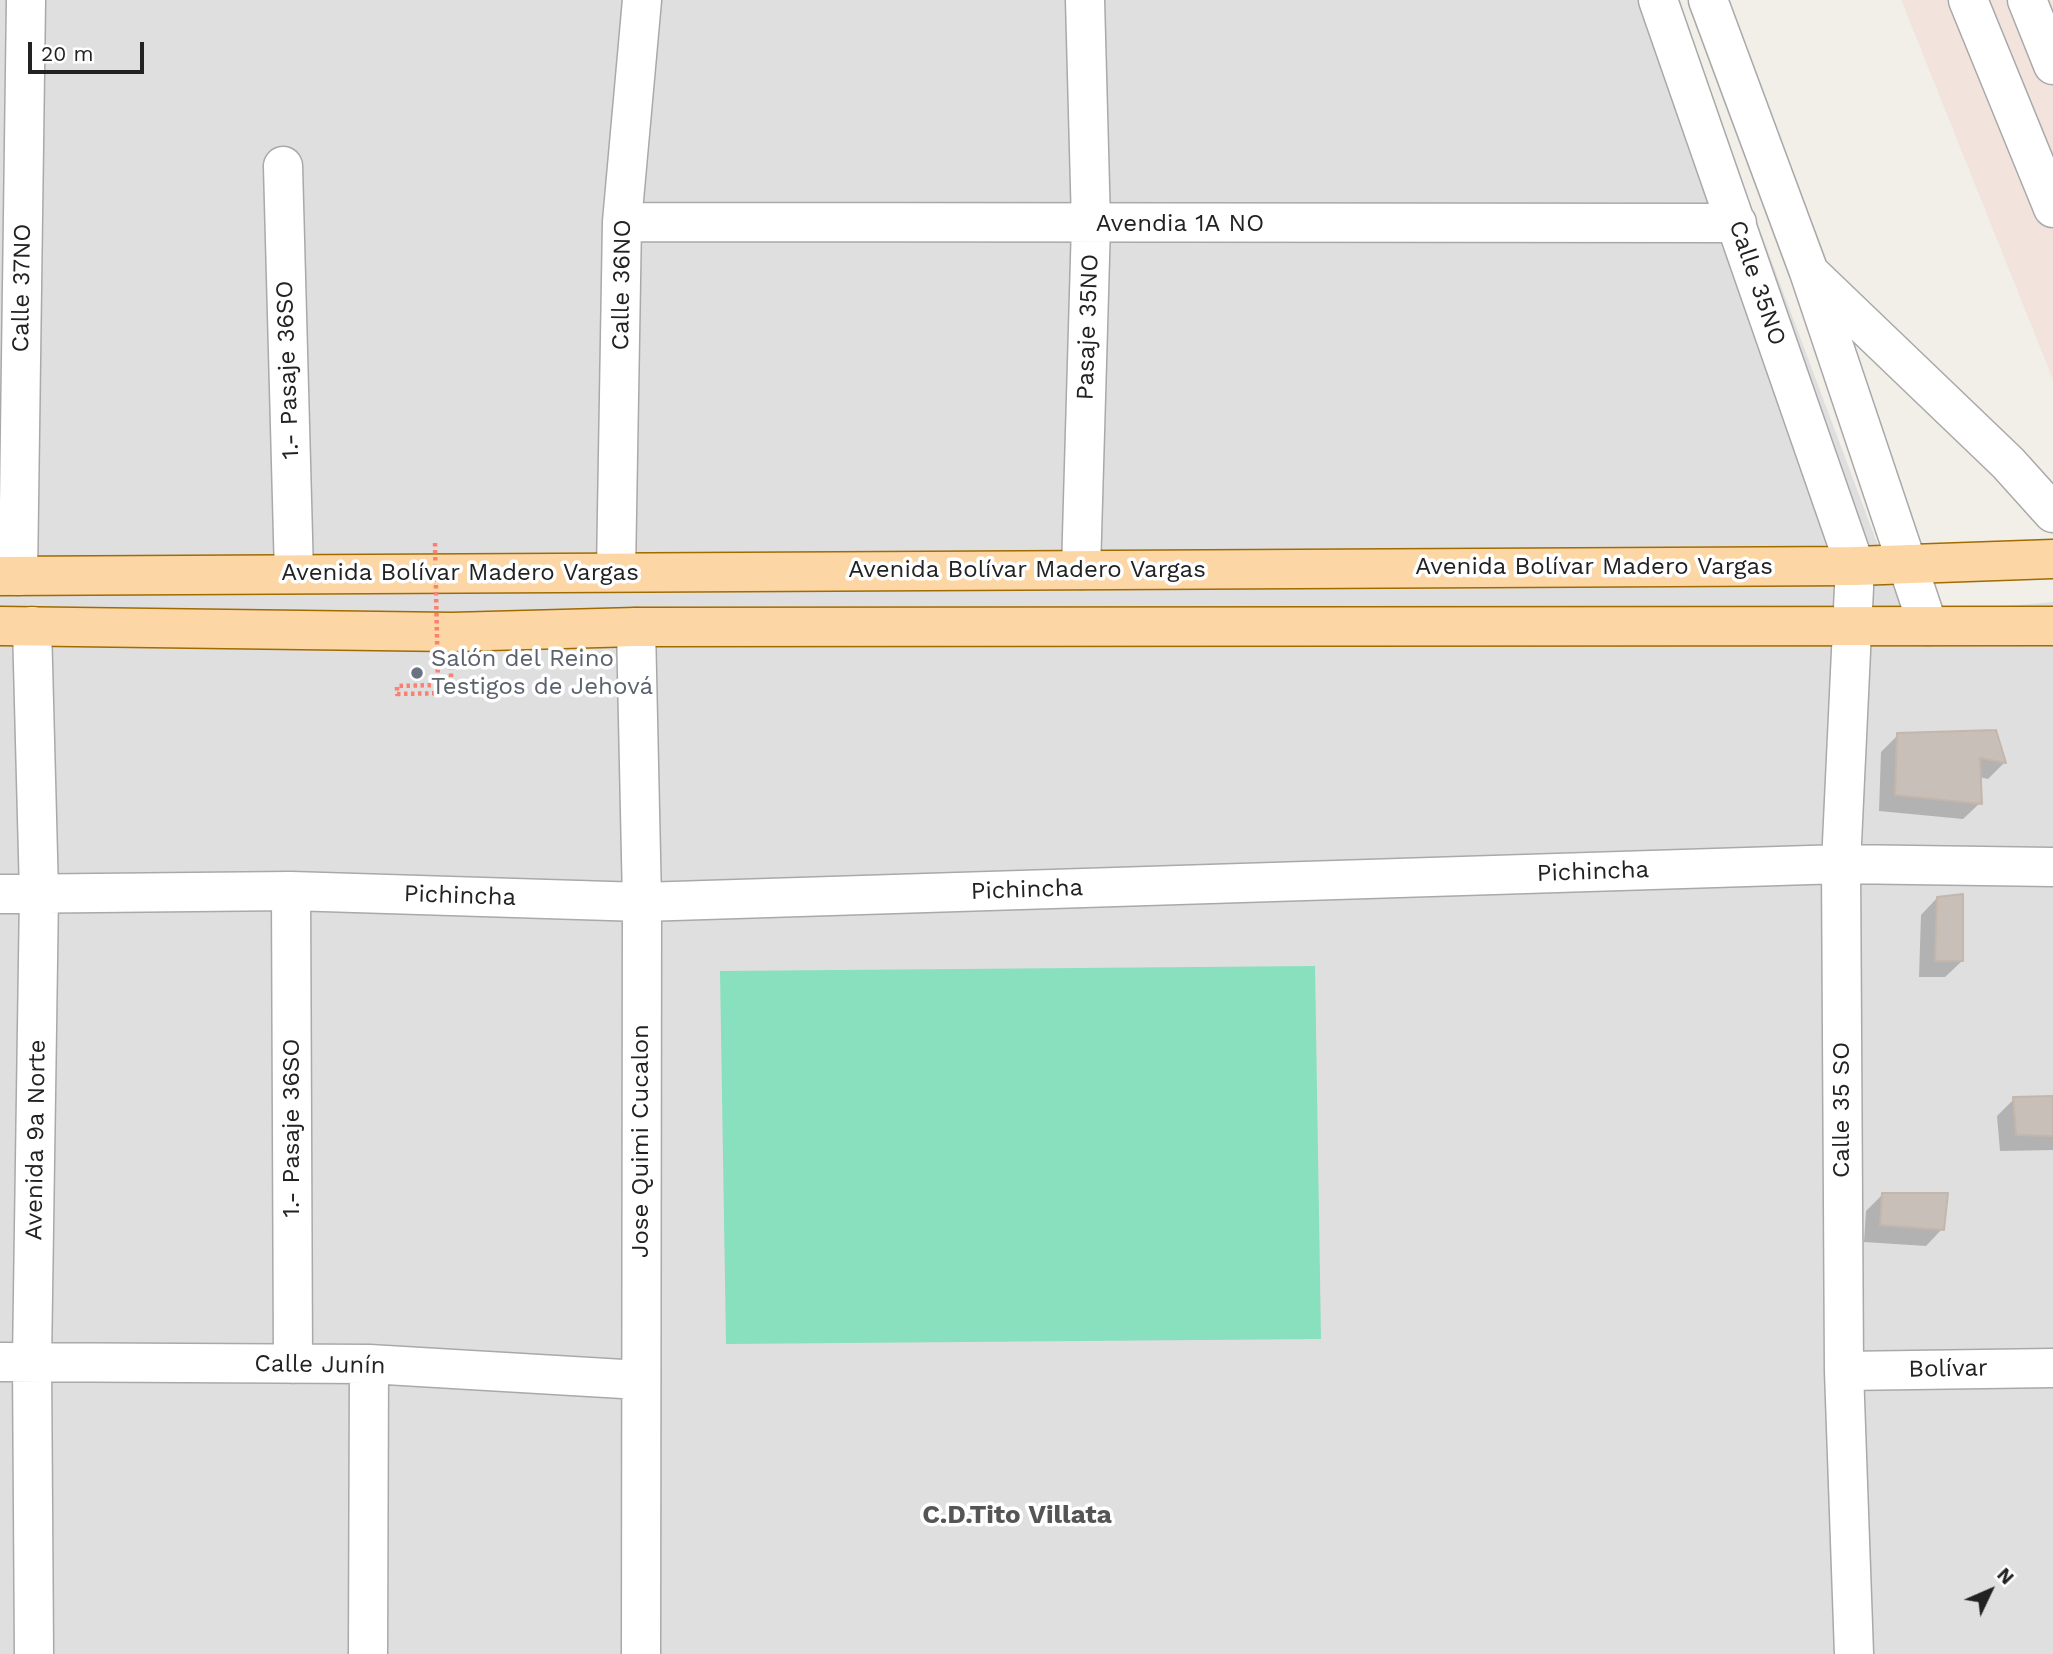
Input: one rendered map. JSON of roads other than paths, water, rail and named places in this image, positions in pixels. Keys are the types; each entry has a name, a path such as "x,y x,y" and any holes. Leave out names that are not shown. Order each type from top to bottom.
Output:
{"main road":[{"name":"Avenida Bolívar Madero Vargas","path":"9,576 1854,566 2053,559"},
{"path":"16,626 452,632 636,627 2053,626"}],"street":[{"name":"Calle 37NO","path":"9,576 12,211 26,0"},
{"name":"Calle 36NO","path":"616,571 622,222 642,0"},
{"name":"Pasaje 35NO","path":"1081,570 1091,224 1085,0"},
{"name":"Calle 35NO","path":"1658,0 1854,566"},
{"path":"1708,0 1809,272 1928,626"},
{"path":"1968,0 2053,208"},
{"path":"2026,0 2053,65"},
{"name":"1.- Pasaje 36SO","path":"283,166 294,574"},
{"name":"Avendia 1A NO","path":"622,222 1737,223"},
{"path":"1809,272 2008,463 2053,513"},
{"name":"Calle 35 SO","path":"1854,566 1841,864 1844,1371 1854,1654"},
{"name":"Avenida 9a Norte","path":"16,626 39,894 16,1362 34,1654"},
{"name":"Jose Quimi Cucalon","path":"636,627 642,902 641,1654"},
{"name":"Pichincha","path":"0,894 291,891 642,902 1841,864 2053,867"},
{"name":"1.- Pasaje 36SO","path":"291,891 293,1364"},
{"name":"Calle Junín","path":"16,1362 369,1364 640,1380"},
{"path":"368,1654 369,1364"},
{"name":"Bolívar","path":"1844,1371 2053,1368"}],"place":[{"name":"Salón del Reino Testigos de Jehová","path":"417,673"}],"district":[{"name":"C.D.Tito Villata","path":"1017,1515"}]}
